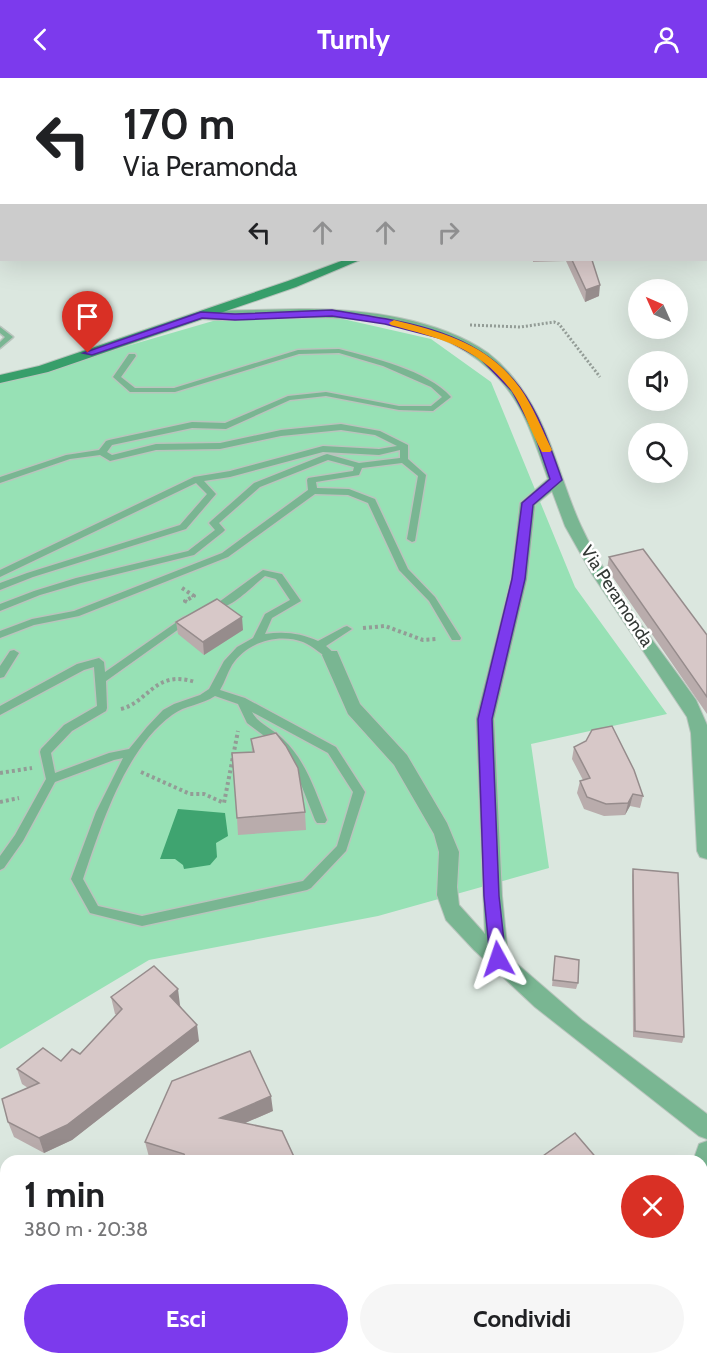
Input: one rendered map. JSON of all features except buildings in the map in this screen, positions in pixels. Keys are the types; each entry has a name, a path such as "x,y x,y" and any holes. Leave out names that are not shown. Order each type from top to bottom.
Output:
{"main road":[{"path":"0,379 43,369 292,284 351,261"}],"street":[{"name":"Via Peramonda","path":"201,315 235,317 332,313 423,330 460,342 483,356 516,390 539,432 586,553 696,717 700,733 707,851"},
{"path":"498,959 492,896 485,719 519,579 528,503 556,480"},
{"path":"326,650 352,706 367,727 399,757 442,831 449,855 445,892 447,905 465,928 604,1050 707,1128"}],"lane":[{"path":"0,329 9,337 0,346"},
{"path":"0,480 69,457 102,452 109,443 192,424 226,426 288,398 326,394 399,408 433,409 447,397 434,385 386,364 339,351 298,352 174,390 133,390 117,377 132,356"},
{"path":"102,452 110,458 156,447 220,446 281,433 341,427 377,433 405,447"},
{"path":"404,460 405,447"},
{"path":"0,574 197,479 230,474 323,449 379,452 405,447"},
{"path":"0,608 37,593 191,553 220,530 214,523 257,484 327,457 359,466 404,460 422,475 412,539"},
{"path":"313,491 311,480 356,473 359,466"},
{"path":"0,587 30,575 183,527 212,494 197,479"},
{"path":"0,635 32,622 54,620 76,614 225,555 313,491 349,492 372,501 404,570 432,599 456,638"},
{"path":"101,680 196,613 222,605 263,573 279,576 296,601 268,616 257,640"},
{"path":"213,692 332,750 359,792 342,848 307,885 142,921 94,910 77,879 98,818 132,753 168,712 213,692 230,659 257,640 282,634 310,639 326,650 347,629"},
{"path":"0,674 14,653"},
{"path":"0,711 81,667 99,662 102,708 68,728 45,752 51,779 20,838 0,865"},
{"path":"244,706 252,720 279,741 300,767 321,819"},
{"path":"51,779 112,756 132,753"}],"path":[{"path":"466,325 521,327 554,322 562,328 567,338 573,341 600,376"},
{"path":"347,629 385,626 423,640 456,638"},
{"path":"102,708 124,709 165,680 182,678 195,681"},
{"path":"126,765 190,794 204,794 224,803 235,740 244,706"},
{"path":"0,773 48,765"}],"shaded area":[{"path":"334,317 431,339 491,382 575,587 667,714 531,744 549,868 378,916 149,960 0,1049 0,383 213,321"},
{"path":"178,809 225,813 228,836 216,843 217,857 210,865 184,869 183,865 175,859 160,859"}],"slow traffic":[{"path":"394,323 451,338 469,346 483,356 516,390 533,419 546,450"}],"route":[{"path":"88,353 201,315 235,317 332,313 386,321 451,338 469,346 483,356 516,390 539,432 556,480 528,503 519,579 485,719 492,896 498,959"}]}
